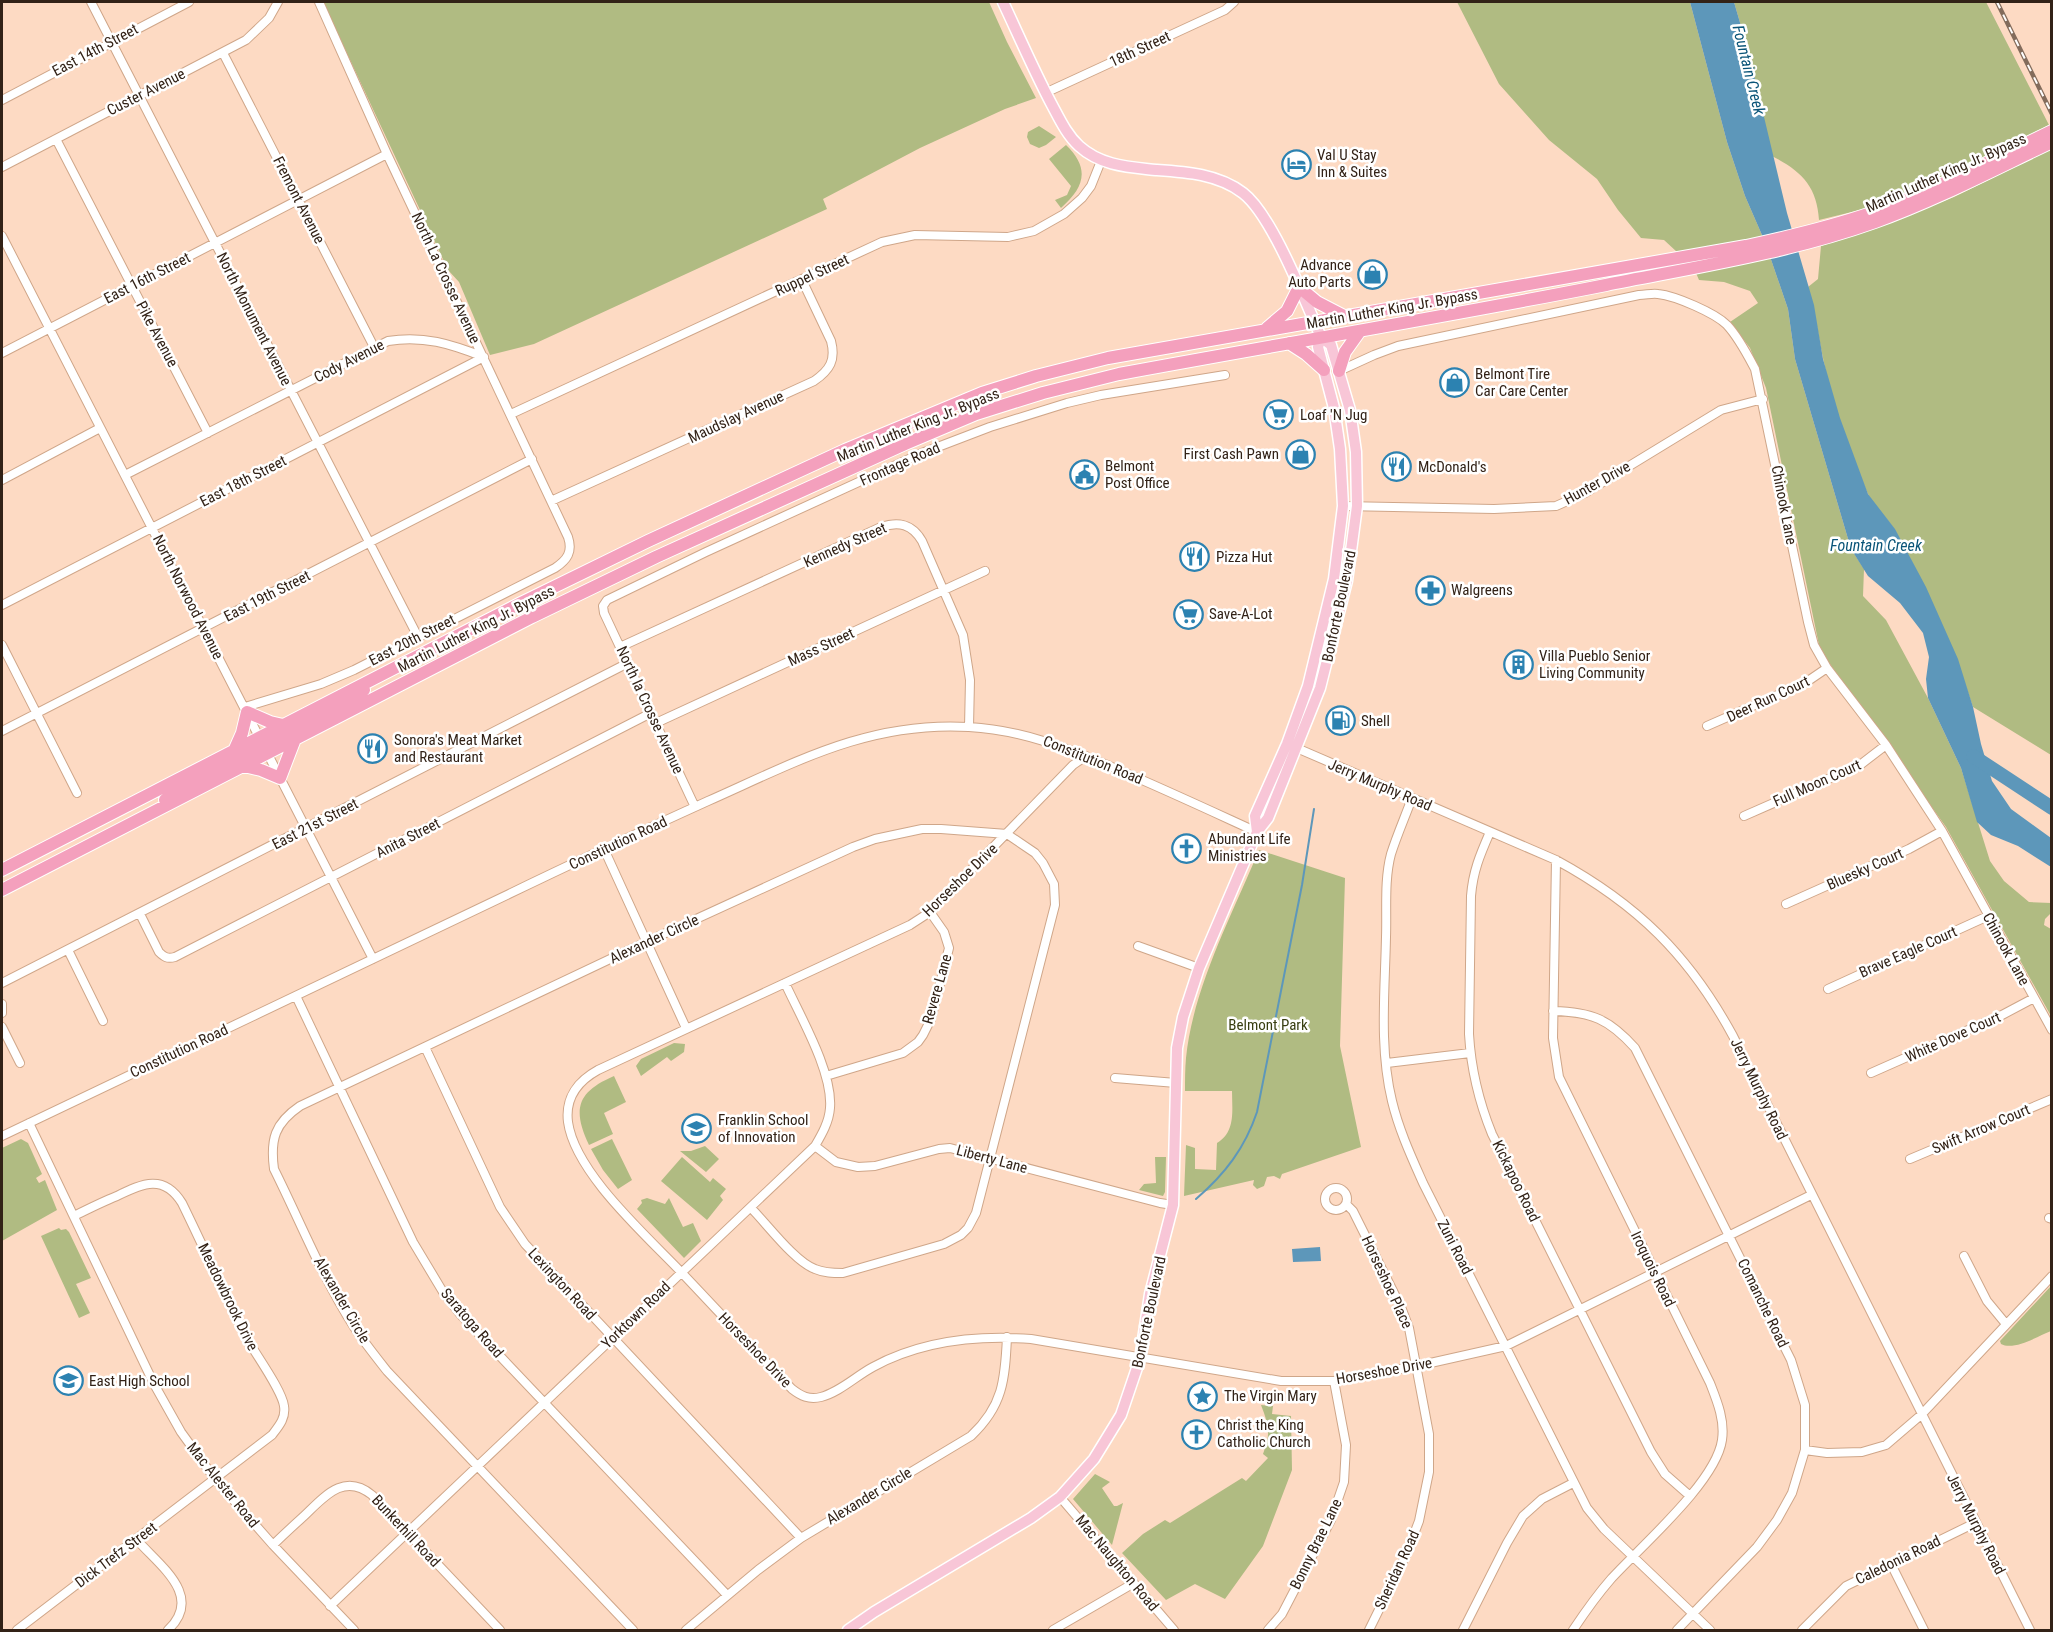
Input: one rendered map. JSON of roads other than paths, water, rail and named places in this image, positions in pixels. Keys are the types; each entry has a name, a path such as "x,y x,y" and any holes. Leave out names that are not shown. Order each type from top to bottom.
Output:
{"highway":[{"name":"Martin Luther King Jr. Bypass","path":"2,870 234,751 295,740 532,617 646,562 950,424 1012,402 1119,374 1360,331 1748,251 1798,234 1872,217 1954,178 2045,142 2052,131"},
{"name":"Martin Luther King Jr. Bypass","path":"2,890 244,766 283,725 386,672 648,541 845,450 982,393 1074,366 1266,329 1748,251"},
{"path":"1266,329 1287,311 1299,287 1317,302 1344,316"},
{"path":"1339,371 1346,352 1360,331"},
{"path":"1289,343 1314,360 1324,370"},
{"path":"146,816 180,788 348,702 386,672"},
{"path":"234,751 242,733 246,710 270,722 283,725"},
{"path":"244,766 280,778 295,740"}],"main road":[{"path":"1003,2 1045,93 1065,130 1080,147 1101,161"},
{"name":"Bonforte Boulevard","path":"1101,161 1127,167 1209,176 1244,193 1270,228 1321,337 1331,345 1350,410 1356,452 1357,506 1343,601 1320,688 1291,746"},
{"name":"Bonforte Boulevard","path":"848,1630 1031,1518 1060,1497 1094,1459 1110,1435 1128,1399 1140,1359 1149,1299 1173,1205 1177,1048 1184,1017 1199,968 1257,832 1268,818 1308,686 1330,596 1343,506 1337,423 1318,347 1321,337"}],"street":[{"name":"North Monument Avenue","path":"91,2 418,637"},
{"name":"East 14th Street","path":"2,100 189,2"},
{"name":"Custer Avenue","path":"2,167 246,40 269,18 278,2"},
{"name":"North La Crosse Avenue","path":"319,2 387,154 532,459 570,543 569,554"},
{"name":"18th Street","path":"1045,93 1225,10 1234,2"},
{"name":"Fremont Avenue","path":"223,53 374,347"},
{"name":"Pike Avenue","path":"56,139 208,433"},
{"name":"East 16th Street","path":"2,353 387,154"},
{"name":"Ruppel Street","path":"511,414 882,242 915,234 1008,237 1034,231 1064,214 1082,198 1091,186 1101,161"},
{"name":"North Norwood Avenue","path":"2,236 373,959"},
{"name":"Maudslay Avenue","path":"551,501 804,386 830,369 833,351 802,280"},
{"name":"Chinook Lane","path":"1339,371 1398,346 1640,295 1658,294 1675,298 1726,324 1744,348 1755,369 1814,645 1827,668 1886,746 1942,831 2052,1030"},
{"name":"Cody Avenue","path":"125,475 388,341 425,339 454,345 484,357"},
{"name":"East 18th Street","path":"2,604 484,357"},
{"name":"Frontage Road","path":"604,614 604,603 621,592 960,438 1018,417 1067,403 1162,384 1225,375"},
{"name":"Hunter Drive","path":"1343,506 1494,509 1556,506 1588,492 1722,410 1763,399"},
{"path":"2,480 100,428"},
{"name":"East 19th Street","path":"2,731 532,459"},
{"name":"Kennedy Street","path":"620,647 889,524 904,524 915,531 922,541 963,635 969,664 969,727"},
{"name":"East 20th Street","path":"246,710 336,678 555,568 567,559 569,554"},
{"name":"Mass Street","path":"656,723 986,571"},
{"name":"North la Crosse Avenue","path":"604,614 695,807"},
{"path":"2,645 77,793"},
{"name":"East 21st Street","path":"2,983 628,663"},
{"name":"Deer Run Court","path":"1707,726 1805,683 1827,668"},
{"name":"Anita Street","path":"140,914 163,957 175,957 651,712"},
{"name":"Constitution Road","path":"2,1136 604,849 818,751 861,737 903,729 969,727 1025,734 1086,756 1257,832"},
{"name":"Jerry Murphy Road","path":"1291,746 1556,860 1592,881 1627,906 1664,938 1693,971 1733,1036 2030,1630"},
{"name":"Full Moon Court","path":"1744,816 1860,765 1886,746"},
{"name":"Horseshoe Drive","path":"1086,756 1073,765 930,912 910,925 686,1028 589,1076 574,1090 567,1115 571,1133 592,1175 609,1196 792,1389 804,1397 818,1398 830,1394 888,1360 938,1344 965,1339 1007,1337 1030,1339 1281,1381 1334,1381 1417,1366 1506,1346 1811,1195"},
{"name":"Zuni Road","path":"1412,798 1391,855 1388,875 1384,1029 1392,1100 1405,1143 1587,1508 1604,1530 1710,1630"},
{"name":"Alexander Circle","path":"633,1630 387,1371 354,1327 274,1169 272,1147 283,1120 300,1106 853,847 875,839 922,829 941,828 1007,834 1035,853 1054,884 1055,905 976,1213 968,1228 961,1235 944,1244 843,1273 824,1272 808,1266 751,1208"},
{"name":"Bluesky Court","path":"1786,904 1909,849 1942,831"},
{"name":"Kickapoo Road","path":"1490,832 1472,878 1470,1053 1478,1094 1492,1134 1651,1452 1665,1474 1690,1496"},
{"path":"604,849 686,1028"},
{"name":"Iroquois Road","path":"1556,860 1553,1038 1559,1077 1710,1383 1721,1413 1722,1441 1712,1469 1690,1496 1632,1556 1589,1606 1573,1630"},
{"name":"Revere Lane","path":"826,1076 903,1053 918,1042 923,1035 931,1019 949,948 944,932 930,912"},
{"name":"Brave Eagle Court","path":"1828,989 1988,916"},
{"path":"1138,946 1199,968"},
{"path":"68,950 104,1021"},
{"name":"Yorktown Road","path":"330,1606 814,1146 823,1132 831,1098 826,1076 785,983"},
{"name":"Saratoga Road","path":"296,996 413,1242 443,1292 460,1314 727,1595"},
{"name":"White Dove Court","path":"1871,1073 2002,1015 2034,998"},
{"path":"2,1005 2,1013"},
{"name":"Comanche Road","path":"1553,1011 1576,1011 1598,1017 1618,1029 1635,1048 1791,1360 1805,1405 1805,1450 1792,1493 1777,1520 1757,1547 1677,1630"},
{"path":"2,1027 20,1063"},
{"name":"Lexington Road","path":"425,1047 490,1188 514,1229 535,1256 801,1538"},
{"path":"1387,1063 1470,1053"},
{"path":"1115,1078 1176,1083"},
{"name":"Swift Arrow Court","path":"1910,1159 2052,1099"},
{"name":"Mac Alester Road","path":"29,1123 154,1384 182,1432 215,1479 273,1545 354,1630"},
{"name":"Liberty Lane","path":"814,1146 836,1162 858,1167 875,1166 945,1148 1173,1205"},
{"name":"Meadowbrook Drive","path":"74,1216 143,1184 164,1185 171,1189 182,1203 246,1336 278,1389 284,1406 282,1421 272,1435 215,1479"},
{"name":"Horseshoe Place","path":"1346,1203 1353,1211 1401,1307 1409,1328 1417,1366"},
{"path":"1964,1256 1987,1301 2006,1324"},
{"path":"1805,1450 1827,1453 1862,1452 1886,1445 1921,1415 2052,1276"},
{"name":"Alexander Circle","path":"686,1630 801,1538 971,1436 984,1424 993,1411 1002,1391 1007,1337"},
{"name":"Sheridan Road","path":"1368,1630 1410,1547 1425,1501 1429,1472 1430,1434 1417,1366"},
{"name":"Bonny Brae Lane","path":"1268,1630 1282,1614 1331,1520 1344,1482 1346,1445 1334,1381"},
{"name":"Dick Trefz Street","path":"17,1630 215,1479"},
{"path":"1463,1630 1523,1516 1542,1499 1573,1483"},
{"name":"Bunkerhill Road","path":"273,1545 324,1496 333,1490 352,1486 360,1487 372,1495 500,1630"},
{"name":"Mac Naughton Road","path":"1060,1497 1174,1630"},
{"name":"Caledonia Road","path":"1802,1630 1846,1586 1975,1523"},
{"path":"136,1540 172,1578 182,1596 181,1614 168,1630"},
{"path":"1891,1564 1924,1630"},
{"path":"1053,1630 1064,1628 1134,1583"}],"water":[{"name":"Fountain Creek","path":"1690,2 1734,2 1748,50 1787,213 1814,305 1823,359 1840,418 1868,494 1895,529 1926,587 1958,659 1992,781 2011,809 2051,838 2051,867 2018,846 1991,835 1977,822 1961,768 1928,698 1926,679 1929,657 1923,633 1900,603 1868,576 1851,549 1795,359 1788,309 1727,142"},
{"path":"1320,1247 1321,1261 1293,1262 1292,1249"}],"waterway":[{"name":"Fountain Creek","path":"1973,756 2052,808"},
{"path":"1196,1199 1233,1160 1257,1112 1302,885 1314,809"}],"railway":[{"path":"1997,2 2052,114"}],"place":[{"name":"Val U Stay Inn & Suites","path":"1296,164"},
{"name":"Advance Auto Parts","path":"1372,274"},
{"name":"Belmont Tire Car Care Center","path":"1454,383"},
{"name":"Loaf 'N Jug","path":"1279,415"},
{"name":"First Cash Pawn","path":"1300,454"},
{"name":"McDonald's","path":"1397,467"},
{"name":"Belmont Post Office","path":"1084,475"},
{"name":"Pizza Hut","path":"1195,557"},
{"name":"Walgreens","path":"1430,590"},
{"name":"Save-A-Lot","path":"1188,614"},
{"name":"Villa Pueblo Senior Living Community","path":"1518,665"},
{"name":"Shell","path":"1340,721"},
{"name":"Sonora's Meat Market and Restaurant","path":"373,749"},
{"name":"Abundant Life Ministries","path":"1187,848"},
{"name":"Franklin School of Innovation","path":"697,1129"},
{"name":"East High School","path":"68,1381"},
{"name":"The Virgin Mary","path":"1203,1396"},
{"name":"Christ the King Catholic Church","path":"1196,1434"}],"park label":[{"name":"Belmont Park","path":"1268,1025"}]}
